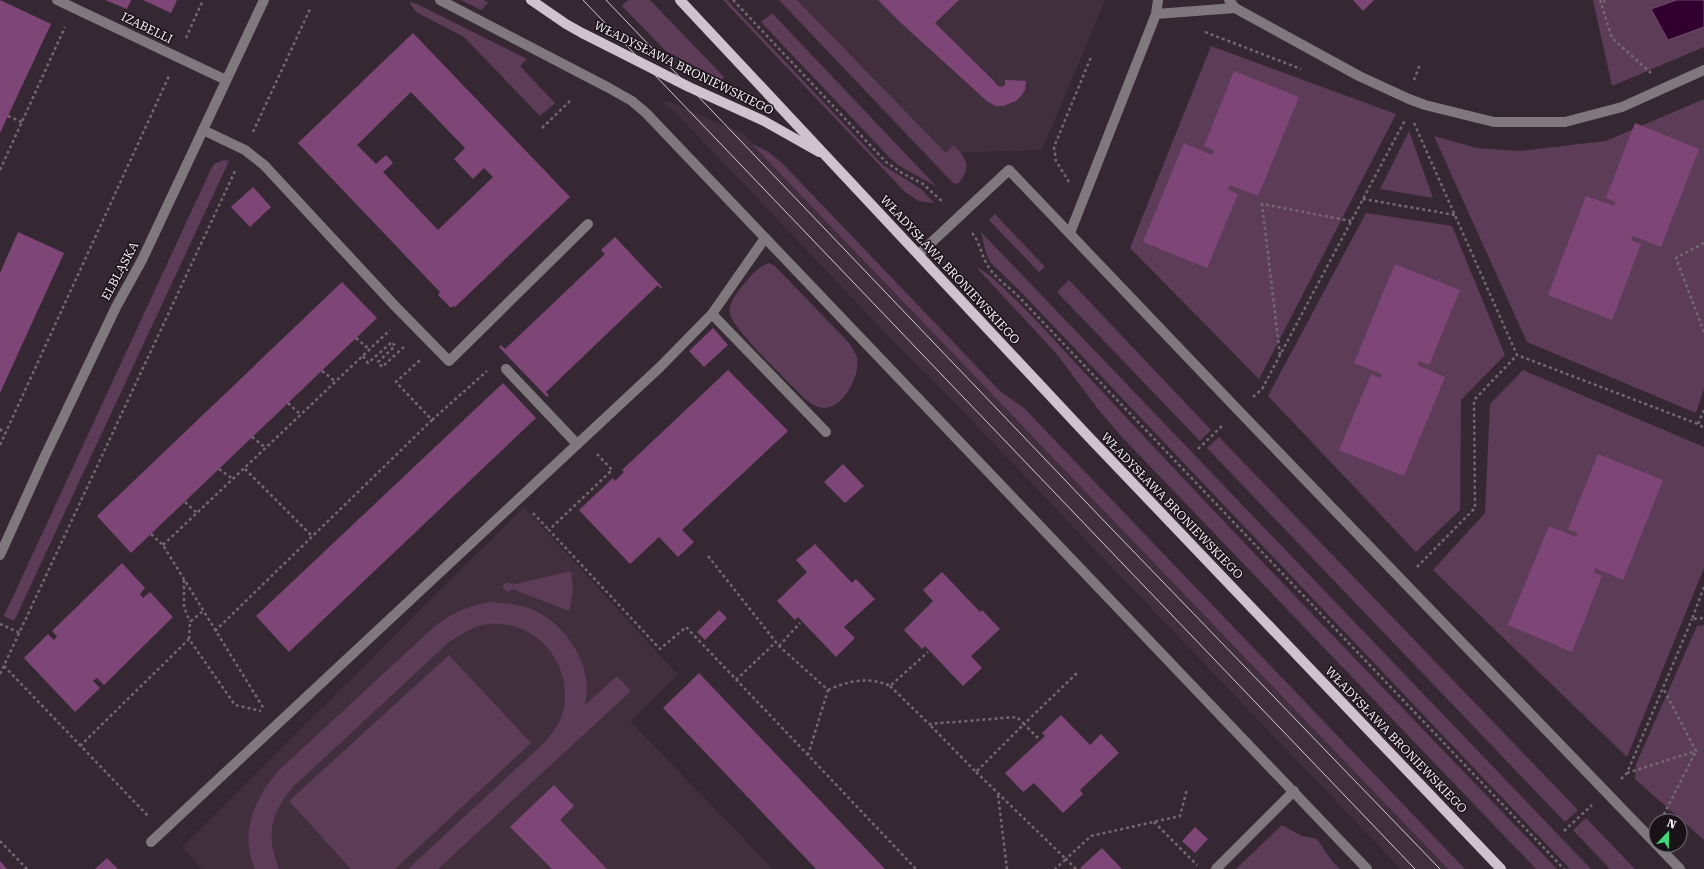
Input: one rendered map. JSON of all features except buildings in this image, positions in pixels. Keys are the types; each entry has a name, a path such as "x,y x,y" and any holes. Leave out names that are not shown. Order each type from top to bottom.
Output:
{"main road":[{"name":"WŁADYSŁAWA BRONIEWSKIEGO","path":"530,0 582,33 689,87 764,122 828,157"},
{"name":"WŁADYSŁAWA BRONIEWSKIEGO","path":"680,0 1086,434 1501,869"}],"street":[{"name":"IZABELLI","path":"57,0 226,80"},
{"name":"ELBLĄSKA","path":"0,555 44,458 116,307 142,260 264,0"},
{"path":"440,0 632,101 646,113 1367,869"},
{"path":"1070,233 1156,14 1158,0"},
{"path":"1156,14 1232,4 1359,76 1414,101 1424,105 1494,122 1565,122 1622,107 1704,70"},
{"path":"202,130 245,150 264,165 395,306 449,361 588,224"},
{"path":"919,254 1009,170 1648,836"},
{"path":"151,842 660,367 712,314 765,238"},
{"path":"712,314 826,432"},
{"path":"506,369 580,442"},
{"path":"1216,869 1294,792"},
{"path":"1665,853 1680,869"}],"path":[{"path":"0,445 178,58 203,0"},
{"path":"733,0 886,162 902,173 923,184 944,203"},
{"path":"1600,0 1612,38 1667,87"},
{"path":"1602,6 1605,0"},
{"path":"250,139 311,7"},
{"path":"0,170 66,24"},
{"path":"1204,31 1307,72"},
{"path":"1085,194 1067,181 1056,160 1054,147 1091,57"},
{"path":"542,128 572,99"},
{"path":"8,116 22,122"},
{"path":"1247,392 1252,398 1262,390 1406,118"},
{"path":"1412,119 1518,355 1698,424 1704,428"},
{"path":"0,674 236,169"},
{"path":"1363,199 1455,215"},
{"path":"1280,355 1262,204 1351,221"},
{"path":"970,231 979,244 983,258 989,269 1024,302 1564,869"},
{"path":"1704,243 1676,258 1704,332"},
{"path":"163,545 388,332"},
{"path":"356,338 370,350"},
{"path":"363,356 368,363 392,342 395,346 378,362 382,367 406,344 410,350"},
{"path":"1415,568 1475,508 1474,400 1518,355"},
{"path":"414,356 419,361 396,382 432,420"},
{"path":"215,631 432,420 491,368"},
{"path":"322,371 336,382"},
{"path":"288,403 301,415"},
{"path":"1198,449 1238,410"},
{"path":"1698,424 1704,410"},
{"path":"0,429 5,434"},
{"path":"252,437 266,448"},
{"path":"580,442 612,470 549,530 660,649 686,627 916,869"},
{"path":"245,468 312,536"},
{"path":"219,469 233,479"},
{"path":"185,502 197,513"},
{"path":"151,534 163,545 275,726"},
{"path":"708,556 778,646 828,690"},
{"path":"184,580 184,607 190,622 189,639 235,705 258,710"},
{"path":"1627,773 1704,587"},
{"path":"190,622 203,611"},
{"path":"1692,619 1704,618"},
{"path":"778,646 800,623"},
{"path":"0,624 20,633"},
{"path":"80,746 189,639"},
{"path":"736,680 776,642"},
{"path":"890,686 928,652"},
{"path":"4,666 154,822 151,842"},
{"path":"976,772 1077,673"},
{"path":"808,755 828,690 843,683 860,680 879,681 890,686 998,795 1076,869"},
{"path":"1663,688 1696,750"},
{"path":"929,724 1017,718 1038,738"},
{"path":"1564,831 1627,773 1696,750"},
{"path":"1664,813 1696,750"},
{"path":"1055,869 1091,836 1180,816 1187,789"},
{"path":"998,795 1008,869"},
{"path":"1153,822 1202,869"},
{"path":"0,841 27,869"}],"shaded area":[{"path":"461,0 484,0 488,3 481,10"},
{"path":"628,0 650,0 724,77 722,80 666,51 622,6"},
{"path":"723,0 727,0 883,165 921,189 934,203 919,201 904,191"},
{"path":"779,0 797,0 946,153 954,145 965,160 967,168 958,184 953,183"},
{"path":"797,0 1105,0 1042,150 946,153"},
{"path":"1593,0 1704,0 1704,47 1612,86"},
{"path":"1677,0 1704,0 1704,27 1668,40 1651,9"},
{"path":"409,2 417,4 527,59 520,66 555,103 540,116 464,37 416,12"},
{"path":"772,13 937,187 898,165 890,158 761,22"},
{"path":"1211,46 1396,114 1259,379 1130,248"},
{"path":"1704,99 1704,388 1696,413 1527,342 1434,136 1477,148 1519,151 1606,141"},
{"path":"662,102 670,102 745,135 1448,869 1401,869 678,115"},
{"path":"1409,131 1433,198 1380,189"},
{"path":"752,144 767,151 783,164 1001,392 1024,408 1465,869 1448,869"},
{"path":"224,160 229,161 14,621 4,616 211,169 214,164"},
{"path":"1366,213 1452,226 1505,355 1461,400 1460,510 1416,552 1268,396"},
{"path":"995,214 1045,267 1039,272 989,220"},
{"path":"981,232 1591,869 1570,869 1024,295 991,263 986,253"},
{"path":"769,263 775,266 850,344 856,354 856,375 847,393 834,405 826,408 818,407 804,398 752,344 734,322 730,314 730,306 739,290 755,272"},
{"path":"977,268 986,273 1000,285 1036,320 1210,507 1557,869 1536,869 1120,435 1098,409 1055,352"},
{"path":"1069,280 1211,430 1200,441 1057,292"},
{"path":"1523,370 1704,447 1704,568 1627,757 1433,570 1485,513 1490,404"},
{"path":"1219,437 1578,810 1565,822 1207,448"},
{"path":"524,507 678,675 630,721 773,869 202,869 182,847"},
{"path":"571,571 573,591 569,611 512,589 508,592 503,588 503,585 506,583 511,583 512,585"},
{"path":"489,602 529,608 540,613 560,629 576,650 585,674 587,686 585,705 617,676 631,691 438,869 408,869 544,743 553,732 562,716 565,693 562,676 556,660 546,646 533,635 517,627 500,624 482,625 473,628 449,642 293,787 279,807 272,826 272,846 279,869 255,869 250,856 249,830 256,805 269,782 277,772 434,627 447,617 460,611"},
{"path":"1704,625 1704,840 1688,826 1688,813 1673,813 1635,779 1636,764 1697,626"},
{"path":"449,655 531,743 395,869 351,869 289,801"},
{"path":"1586,818 1635,869 1610,869 1573,830"},
{"path":"1282,825 1302,836 1317,839 1332,861 1340,869 1236,869"}],"tram line":[{"path":"583,0 1415,869"},
{"path":"606,0 1107,524 1440,869"}]}
